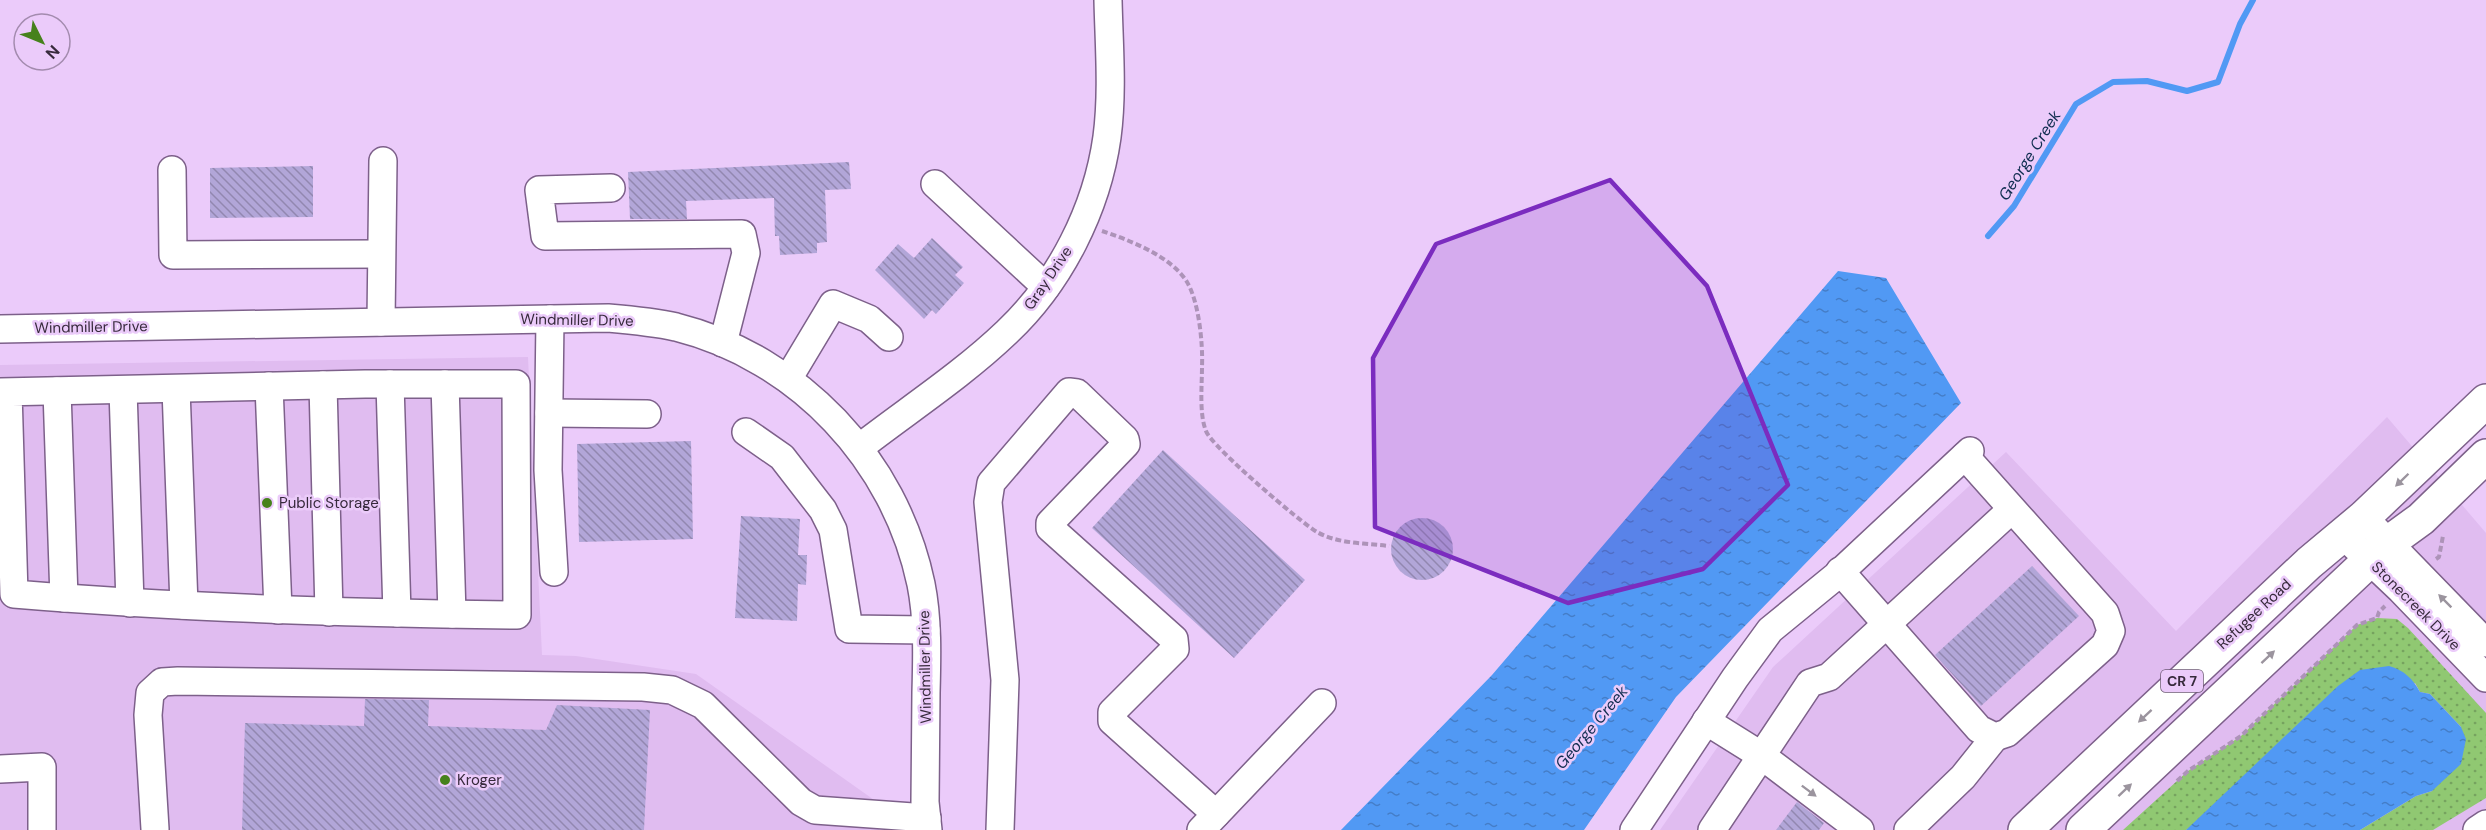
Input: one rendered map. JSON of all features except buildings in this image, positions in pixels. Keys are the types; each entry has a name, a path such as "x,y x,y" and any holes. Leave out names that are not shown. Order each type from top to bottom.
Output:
{"main road":[{"name":"Refugee Road","path":"2025,830 2309,563 2354,527 2486,401"},
{"name":"CR 7","path":"2083,830 2380,552 2421,519 2486,456"}],"street":[{"name":"Gray Drive","path":"859,447 1007,332 1046,287 1069,251 1100,171 1107,138 1110,104 1108,0"},
{"path":"381,322 380,254 383,161"},
{"path":"172,170 173,255 380,254"},
{"path":"935,184 1046,287"},
{"path":"611,188 539,190 545,236 742,234 746,253 723,343"},
{"path":"788,379 833,304 869,319 889,336"},
{"name":"Windmiller Drive","path":"0,329 608,318 676,327 723,343 770,367 824,408 859,447 878,474 901,519 913,552 921,585 926,630 927,824"},
{"path":"550,319 548,470 554,572"},
{"path":"390,384 397,613"},
{"path":"390,384 516,384 517,615 278,610 130,603 14,594 4,392 390,384"},
{"path":"445,384 452,614"},
{"path":"324,385 329,612"},
{"path":"269,386 278,610"},
{"path":"176,389 184,606"},
{"path":"123,390 130,603"},
{"path":"57,391 64,598"},
{"path":"1000,830 1005,680 988,502 991,483 1069,392 1077,393 1125,439 1126,444 1050,523 1050,528 1174,639 1175,649 1112,712 1112,721 1208,822 1322,703"},
{"path":"549,413 647,414"},
{"path":"746,432 782,457 823,510 833,530 849,629 926,630"},
{"path":"1634,830 1770,630 1840,571 1968,454 2011,510 2105,613 2111,631 2105,645 2007,733 1995,737 1963,777 1908,830"},
{"path":"1712,830 1810,683 1829,677 2011,510"},
{"name":"Stonecreek Drive","path":"2354,527 2410,582 2486,643"},
{"path":"1840,571 1979,729 1995,737"},
{"name":"Stonecreek Drive","path":"2410,582 2486,678"},
{"path":"155,829 148,715 150,693 162,682 178,681 631,687 672,690 703,705 801,802 815,810 927,824"},
{"path":"1706,721 1762,756 1860,830"},
{"path":"0,769 42,767 42,830"},
{"path":"2477,830 2486,824"}],"path":[{"path":"1081,224 1131,241 1163,258 1187,282 1196,308 1203,360 1202,399 1206,432 1240,469 1317,532 1339,540 1389,546"},
{"path":"2172,786 2188,771 2241,736 2357,625 2377,618 2379,612 2432,560 2439,557 2442,538 2447,529"}],"highlighted area":[{"path":"1610,180 1707,286 1788,485 1703,569 1568,603 1375,527 1373,358 1436,244"}],"shaded area":[{"path":"528,357 542,655 576,656 696,674 877,802 879,830 0,830 0,365"},
{"path":"2387,417 2486,533 2486,830 1660,830 1773,667 2006,452 2176,631"}],"green space":[{"path":"2377,618 2397,619 2408,628 2486,713 2486,798 2433,830 2360,830 2416,796 2432,791 2461,727 2430,694 2420,692 2415,683 2186,830 2123,830 2188,771 2241,736 2357,625"}],"water":[{"path":"1838,271 1886,278 1961,403 1676,697 1584,830 1341,830 1492,675"},
{"path":"2389,666 2408,676 2420,692 2430,694 2461,727 2466,739 2461,764 2432,791 2416,796 2360,830 2186,830 2338,686 2360,670"}],"waterway":[{"name":"George Creek","path":"1988,236 2014,206 2076,104 2113,82 2147,81 2187,91 2218,82 2240,24 2253,0"}],"place":[{"name":"Public Storage","path":"267,503"},
{"name":"Kroger","path":"445,780"}]}
